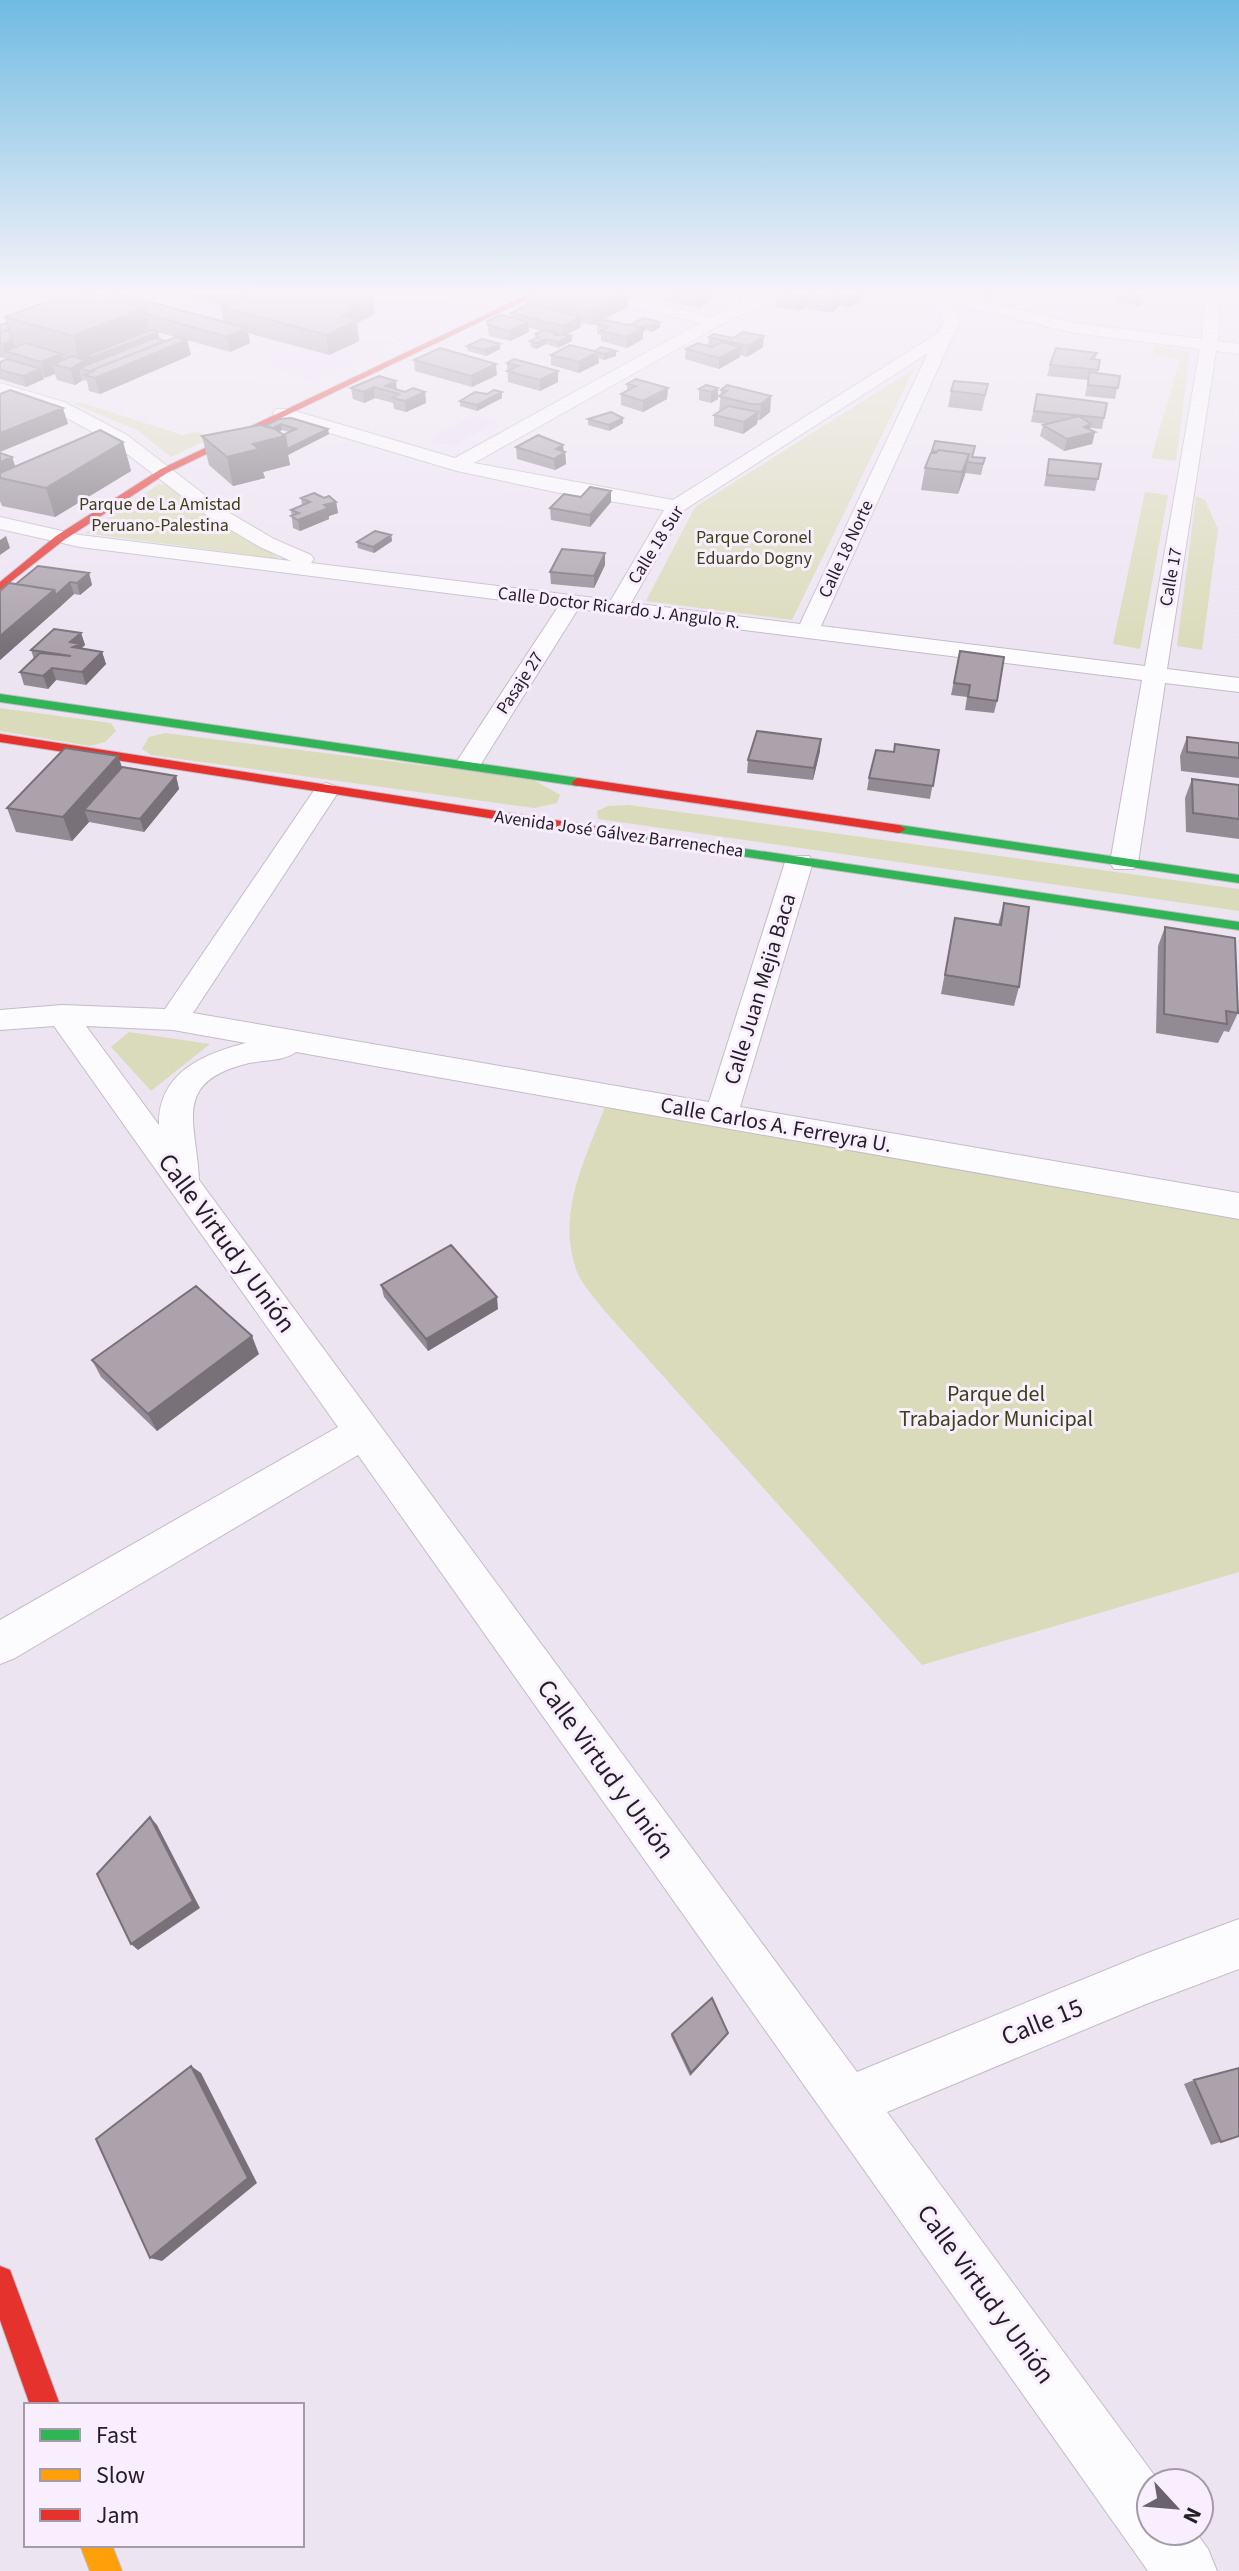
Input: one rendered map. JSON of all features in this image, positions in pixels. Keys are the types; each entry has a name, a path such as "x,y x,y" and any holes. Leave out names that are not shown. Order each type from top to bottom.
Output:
{"main road":[{"path":"0,587 60,538 164,471 286,411"},
{"name":"Avenida José Gálvez Barrenechea","path":"0,698 130,739 326,791 1239,926"},
{"name":"Avenida José Gálvez Barrenechea","path":"0,738 130,739 468,764 1239,879"},
{"path":"506,818 569,806 575,796 570,788 536,774"},
{"path":"621,833 595,821 594,808 608,798 650,791"},
{"path":"0,2280 44,2403"},
{"path":"97,2547 106,2571"}],"street":[{"path":"67,411 120,439 216,513 267,543 343,573"},
{"path":"457,465 554,411"},
{"name":"Calle 18 Sur","path":"618,607 676,506 826,411"},
{"name":"Calle 18 Norte","path":"808,631 918,411"},
{"name":"Calle 17","path":"1124,863 1198,411"},
{"path":"282,413 457,465 560,487 676,506"},
{"name":"Calle Doctor Ricardo J. Angulo R.","path":"0,523 60,538 1239,685"},
{"name":"Pasaje 27","path":"468,764 572,602"},
{"path":"173,1020 326,791"},
{"name":"Calle Juan Mejia Baca","path":"721,1116 799,862"},
{"name":"Calle Carlos A. Ferreyra U.","path":"0,1020 62,1015 173,1020 1239,1206"},
{"name":"Calle Virtud y Unión","path":"62,1015 1135,2500"},
{"name":"Calle Carlos A. Ferreyra U.","path":"184,1185 175,1115 182,1089 208,1066 246,1051 314,1044"},
{"path":"0,1643 363,1432"},
{"name":"Calle 15","path":"847,2102 1145,1979 1239,1944"},
{"path":"1169,2547 1186,2571"}],"shaded area":[{"path":"475,415 498,422 452,446 429,440"}],"green space":[{"path":"91,411 107,411 182,435 195,432 213,437 171,457 137,430"},
{"name":"Parque Coronel Eduardo Dogny","path":"847,411 894,411 792,620 646,601 695,507"},
{"path":"1165,411 1182,411 1176,461 1151,458"},
{"name":"Parque de La Amistad Peruano-Palestina","path":"159,484 167,485 280,559 85,533"},
{"path":"1145,492 1168,495 1140,649 1113,644"},
{"path":"1196,496 1205,500 1218,529 1202,650 1177,646"},
{"path":"0,708 111,723 116,731 105,742 90,746 0,731"},
{"path":"165,733 532,779 560,795 557,803 534,808 151,755 142,749 149,737"},
{"path":"629,805 1239,889 1239,911 598,819 597,811 608,806"},
{"path":"129,1032 210,1044 151,1091 111,1047"},
{"name":"Parque del Trabajador Municipal","path":"606,1104 1239,1218 1239,1572 922,1665 602,1308 580,1277 570,1245 572,1204 583,1163"}],"building":[{"path":"0,411 55,411 0,433"},
{"path":"720,411 758,412 744,422 714,415"},
{"path":"1034,411 1105,411 1104,418"},
{"path":"611,412 623,418 609,425 588,419"},
{"path":"1079,416 1091,424 1084,427 1095,432 1067,439 1043,425"},
{"path":"291,418 328,429 287,449 283,435 296,429 281,424 273,428 265,426 279,419"},
{"path":"260,425 285,436 253,444 259,449 227,457 202,436"},
{"path":"100,430 123,442 46,488 0,478 0,473"},
{"path":"538,435 563,445 556,449 565,452 554,459 516,447"},
{"path":"935,441 975,446 972,457 985,458 983,464 967,462 969,454 932,451"},
{"path":"938,450 969,454 962,472 925,468 931,453"},
{"path":"0,453 12,457 0,462"},
{"path":"1049,459 1101,464 1098,479 1047,475"},
{"path":"590,487 611,491 590,515 550,508 564,494 581,497"},
{"path":"314,493 324,498 329,496 336,502 324,505 328,508 298,520 291,516 299,513 291,510 310,502 301,498"},
{"path":"375,531 391,535 373,547 357,542"},
{"path":"562,549 605,553 594,576 550,572"},
{"path":"38,566 89,573 77,583 70,582 56,595 54,590 16,584"},
{"path":"9,583 54,590 0,636 0,591"},
{"path":"54,629 81,633 70,642 80,644 73,647 102,652 82,672 52,668 43,676 20,672 40,653 71,656 31,650"},
{"path":"960,651 1004,657 997,701 968,697 970,685 954,683"},
{"path":"757,731 821,739 814,768 748,760"},
{"path":"1187,737 1239,743 1239,758 1187,752"},
{"path":"895,744 939,750 933,786 869,778 876,750 894,752"},
{"path":"65,748 118,756 63,817 7,808"},
{"path":"122,767 176,776 140,819 84,810"},
{"path":"1192,779 1239,785 1239,819 1193,813"},
{"path":"1004,903 1029,907 1019,987 945,975 955,918 1001,925"},
{"path":"1165,927 1235,938 1238,1013 1226,1011 1227,1024 1164,1014"},
{"path":"451,1245 497,1297 426,1339 381,1285"},
{"path":"196,1286 252,1336 148,1414 92,1360"},
{"path":"150,1817 193,1901 131,1944 97,1874"},
{"path":"712,1998 728,2033 691,2073 672,2034"},
{"path":"191,2066 248,2178 150,2258 96,2139"},
{"path":"1239,2068 1239,2136 1221,2142 1194,2080"}],"traffic: fast":[{"path":"0,698 578,782"},
{"path":"899,829 1239,879"},
{"path":"638,837 1239,926"}],"traffic: slow":[{"path":"97,2547 106,2571"}],"traffic: jam":[{"path":"0,587 60,538 164,471 289,411"},
{"path":"0,738 638,837"},
{"path":"578,782 899,829"},
{"path":"0,2280 44,2403"}]}
